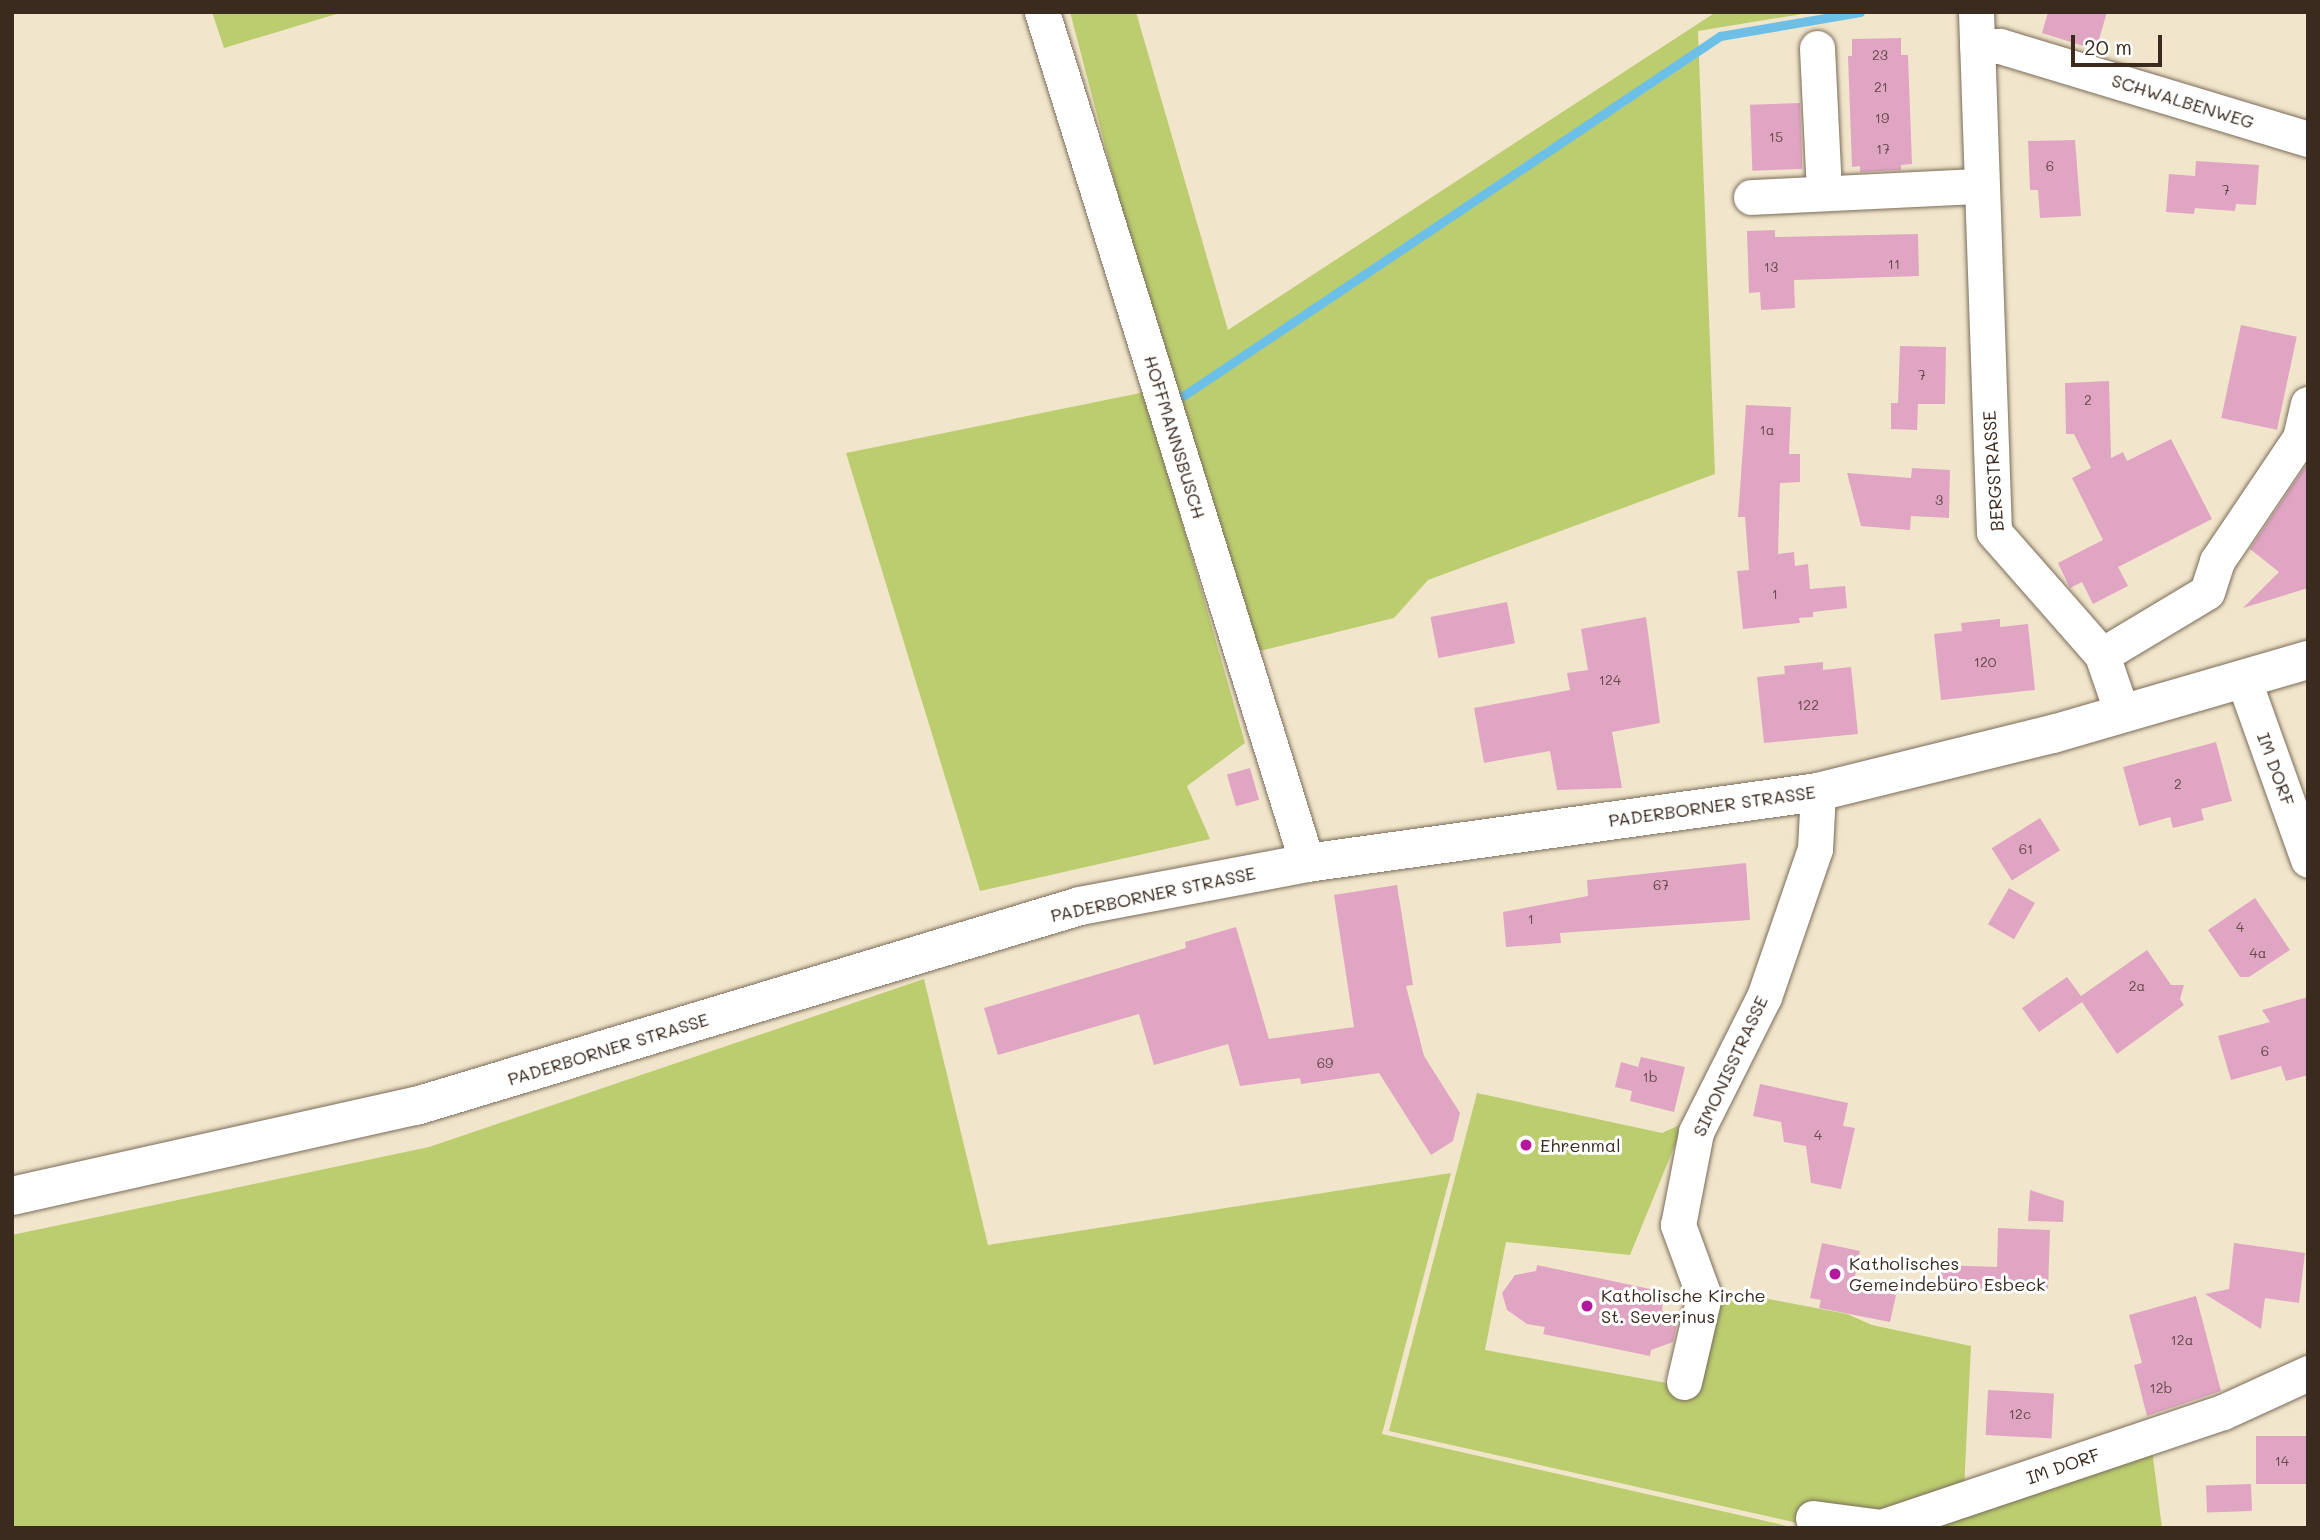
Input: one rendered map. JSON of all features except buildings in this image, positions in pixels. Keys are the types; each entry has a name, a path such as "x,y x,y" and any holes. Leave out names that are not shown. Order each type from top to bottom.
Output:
{"main road":[{"name":"PADERBORNER STRASSE","path":"12,1196 416,1107 1080,906 1307,863 1818,792 2122,713 2308,660"}],"street":[{"name":"HOFFMANNSBUSCH","path":"1042,12 1307,863"},
{"name":"SCHWALBENWEG","path":"1977,29 2000,46 2308,139"},
{"name":"BERGSTRASSE","path":"1977,29 1980,186 1994,532 2102,655 2122,713"},
{"path":"1817,48 1824,193"},
{"path":"1751,197 1980,186"},
{"path":"2102,655 2207,593 2217,561 2300,438 2308,404"},
{"name":"IM DORF","path":"2243,678 2308,860"},
{"name":"SIMONISSTRASSE","path":"1684,1382 1704,1296 1678,1225 1696,1132 1764,998 1815,849 1818,792"},
{"name":"IM DORF","path":"1813,1518 1881,1527 2223,1412 2308,1373"}],"green space":[{"path":"212,12 343,12 224,48"},
{"path":"1070,12 1136,12 1228,330 1716,12 1814,12 1698,31 1715,474 1428,580 1394,618 1252,653 1159,351"},
{"path":"1145,392 1245,743 1187,786 1210,839 980,891 846,453"},
{"path":"924,979 988,1245 1451,1173 1382,1434 1796,1528 12,1528 12,1235 429,1147"},
{"path":"1477,1093 1662,1133 1684,1123 1630,1255 1506,1242 1485,1350 1683,1386 1706,1287 1847,1314 1872,1325 1971,1346 1964,1490 1820,1528 1389,1431"},
{"path":"2152,1449 2162,1528 1922,1528"}],"waterway":[{"path":"1183,396 1720,36 1860,12"}],"place":[{"name":"Ehrenmal","path":"1526,1145"},
{"name":"Katholisches Gemeindebüro Esbeck","path":"1835,1274"},
{"name":"Katholische Kirche St. Severinus","path":"1587,1306"}]}
